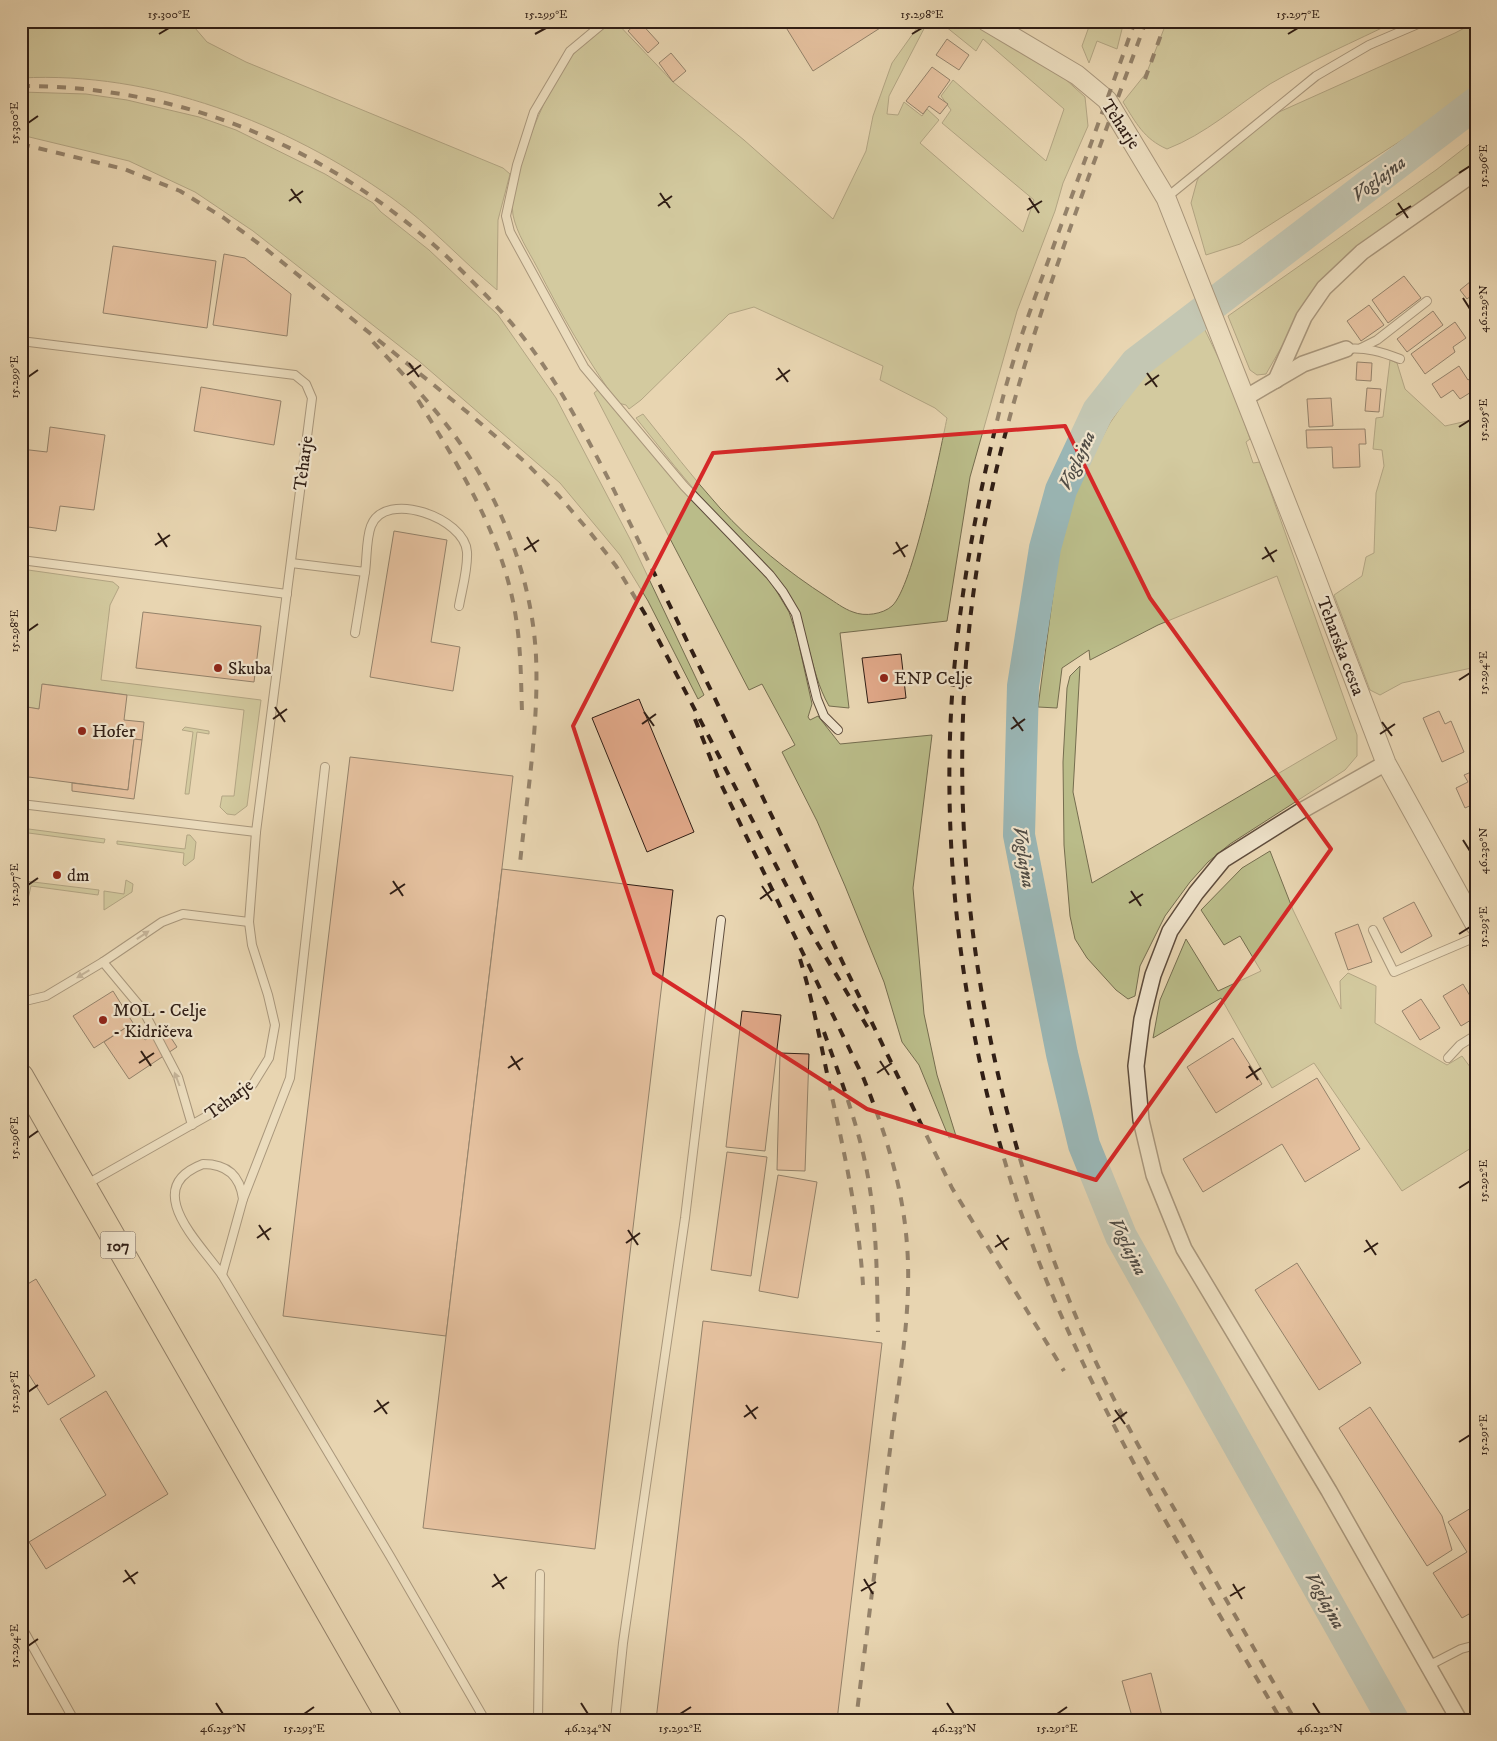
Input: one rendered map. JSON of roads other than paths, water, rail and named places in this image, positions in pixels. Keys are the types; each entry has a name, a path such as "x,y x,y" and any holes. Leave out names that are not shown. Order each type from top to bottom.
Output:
{"main road":[{"name":"107","path":"21,1076 390,1720"}],"street":[{"name":"Teharje","path":"986,21 1078,75 1107,100 1166,198 1228,355"},
{"path":"1276,380 1304,317 1324,288 1362,252 1474,176"},
{"path":"1245,398 1303,364 1353,349"},
{"name":"Teharska cesta","path":"1228,355 1386,763 1476,926"},
{"path":"1386,763 1301,811 1223,860 1196,893 1170,931 1153,975 1142,1019 1136,1066 1141,1120 1154,1175 1184,1249 1329,1491 1459,1720"}],"lane":[{"path":"606,21 570,51 534,112 517,165 506,216 510,232 584,367 684,486 770,575 782,592 796,614 817,699 824,716 838,730"},
{"path":"1166,198 1316,76 1369,45 1425,21"},
{"path":"1353,349 1377,340 1427,301"},
{"name":"Teharje","path":"21,341 295,375 306,384 312,398 256,832 249,922 252,945 268,995 275,1025 269,1058 254,1084 223,1107 84,1186"},
{"path":"1353,349 1383,352 1400,360"},
{"path":"355,633 366,572 371,526 381,514 399,507 438,516 458,533 468,551 459,606"},
{"path":"21,560 286,594"},
{"path":"291,563 366,572"},
{"path":"222,1275 243,1199 290,1078 325,766"},
{"path":"21,804 256,832"},
{"path":"21,1002 46,996 103,962 162,922 183,914 249,922"},
{"path":"615,1720 622,1643 685,1218 721,920"},
{"path":"1373,930 1394,972 1476,937"},
{"path":"103,962 143,1010 178,1077 192,1125"},
{"path":"1448,1058 1460,1046 1476,1035"},
{"path":"243,1199 242,1189 236,1177 226,1168 216,1164 203,1164 189,1169 179,1180 175,1190 174,1202 179,1217 222,1275 385,1547 485,1720"},
{"path":"538,1720 540,1574"},
{"path":"21,1626 74,1720"},
{"path":"1428,1666 1461,1649 1476,1646"}],"waterway":[{"name":"Voglajna","path":"1393,1720 1121,1236 1084,1145 1062,1054 1019,835 1023,686 1045,548 1061,490 1098,411 1136,363 1476,103"}],"railway":[{"path":"1135,21 1019,343 1001,405 979,504 967,570 954,671 950,747 950,825 955,903 965,982 979,1060 998,1137 1020,1211 1047,1282 1098,1395 1156,1505 1281,1720"},
{"path":"1146,21 1062,250 1024,366 993,484 974,592 964,701 963,810 971,919 988,1027 1013,1134 1046,1238 1086,1340 1144,1456 1295,1720"},
{"path":"1145,79 1166,21"},
{"path":"21,86 83,89 144,98 202,113 258,134 312,159 363,191 412,227 459,268 523,337 559,389 610,482 952,1188 1064,1371"},
{"path":"21,144 124,169 180,191 224,218 266,249 472,416 525,462 559,496 616,566 645,614 809,929 868,1028"},
{"path":"373,342 416,388 472,460 500,513 521,569 533,627 536,656 536,708 520,863"},
{"path":"418,400 466,480 480,508 503,564 517,625 522,712"},
{"path":"695,719 719,780 863,1077 886,1139 902,1202 907,1245 907,1316 856,1720"},
{"path":"800,959 814,1010 847,1167 855,1214 863,1285"},
{"path":"824,1032 855,1122 868,1177 875,1235 878,1332"},
{"path":"21,1706 29,1720"}],"place":[{"name":"Skuba","path":"218,668"},
{"name":"ENP Celje","path":"884,678"},
{"name":"Hofer","path":"82,731"},
{"name":"dm","path":"57,875"},
{"name":"MOL - Celje - Kidričeva","path":"103,1020"}]}
